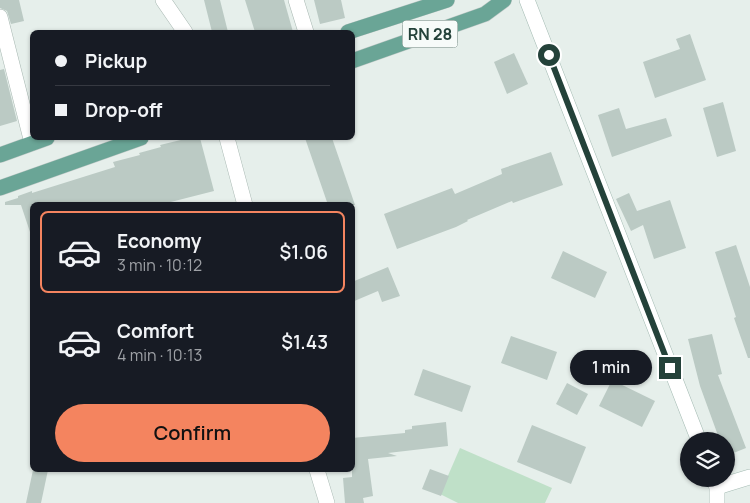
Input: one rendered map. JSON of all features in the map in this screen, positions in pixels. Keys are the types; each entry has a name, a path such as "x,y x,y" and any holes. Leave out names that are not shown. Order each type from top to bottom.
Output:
{"main road":[{"path":"163,0 184,30"},
{"path":"296,0 305,30"},
{"name":"RN 28","path":"354,30 447,0"},
{"name":"RN 28","path":"355,60 485,14 504,0"},
{"path":"527,0 695,432"},
{"path":"0,17 30,135"},
{"path":"0,155 41,140"},
{"path":"0,188 135,140"},
{"path":"228,140 244,202"},
{"path":"319,472 327,503"},
{"path":"735,480 750,477"},
{"path":"715,487 717,503"}],"green space":[{"path":"460,448 552,488 545,503 458,503 440,494"}],"building":[{"path":"0,0 19,0 24,21 11,24 7,11 0,8"},
{"path":"204,0 220,0 228,30 212,30"},
{"path":"245,0 284,0 292,30 254,30"},
{"path":"314,0 341,0 345,18 320,24"},
{"path":"690,34 706,80 655,98 643,62 680,49 676,39"},
{"path":"514,53 528,84 507,94 494,62"},
{"path":"4,69 17,121 0,126 0,70"},
{"path":"723,102 736,151 717,157 703,108"},
{"path":"619,108 626,129 666,118 672,136 612,157 598,115"},
{"path":"181,140 201,140 214,191 171,202 30,202 30,232 21,205 5,205 5,202 32,191 32,193 115,167 113,162 140,155 139,153 161,147 160,145"},
{"path":"306,140 333,140 354,202 327,202"},
{"path":"551,152 563,185 513,203 512,201 467,220 456,227 397,249 384,214 452,188 455,194 502,174 501,169"},
{"path":"629,193 637,211 670,200 686,248 654,259 643,225 631,231 616,199"},
{"path":"736,245 750,287 750,358 748,358 734,318 736,317 715,252"},
{"path":"563,251 607,272 595,298 551,278"},
{"path":"388,267 400,296 382,302 378,291 355,301 355,281"},
{"path":"712,334 722,374 718,375 746,448 735,452 735,432 717,432 700,386 688,339"},
{"path":"511,336 557,352 547,380 501,363"},
{"path":"423,369 471,386 462,412 414,395"},
{"path":"612,380 655,401 642,427 599,406"},
{"path":"567,383 588,394 577,415 556,404"},
{"path":"446,422 448,446 388,453 397,456 368,459 373,496 363,498 364,503 345,503 343,478 352,477 352,472 355,472 355,438 405,433 405,430 412,429 412,426"},
{"path":"532,425 586,447 571,484 517,462"},
{"path":"430,469 449,476 441,496 422,489"},
{"path":"33,472 48,472 41,503 26,503"}],"route":[{"path":"549,55 670,368"}]}
